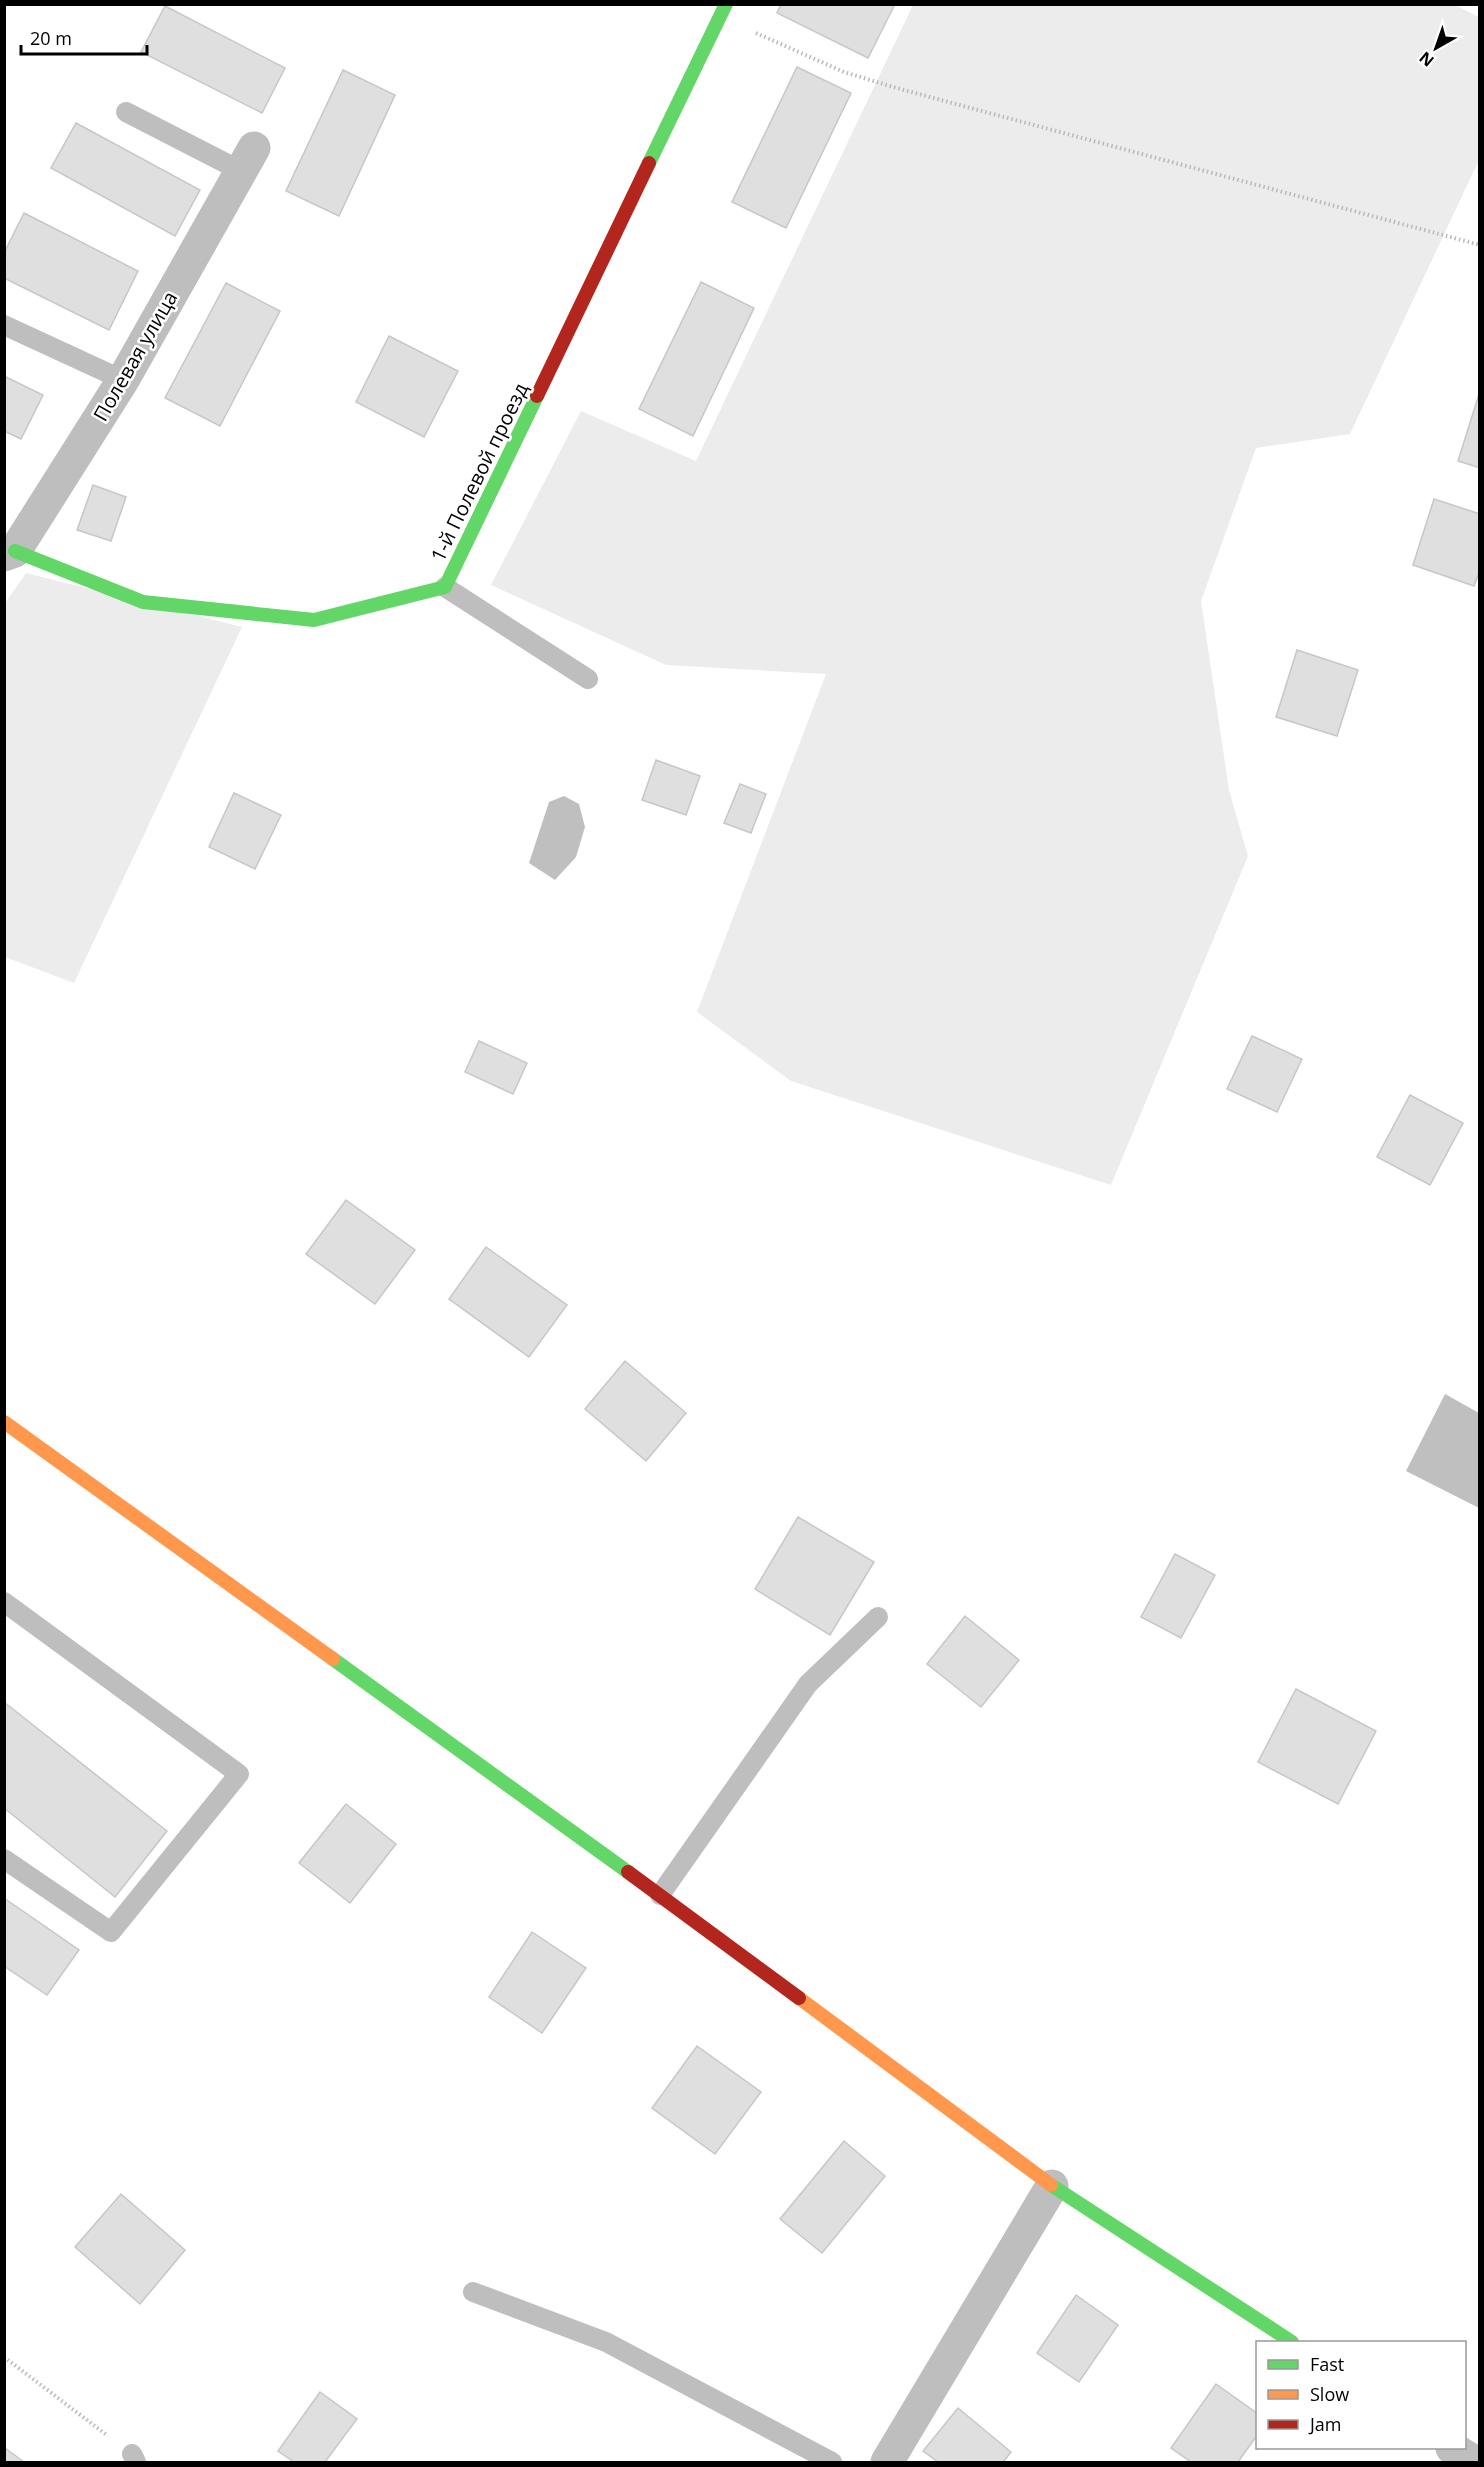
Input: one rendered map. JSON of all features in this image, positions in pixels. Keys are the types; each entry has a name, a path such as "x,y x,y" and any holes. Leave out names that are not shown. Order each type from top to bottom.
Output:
{"street":[{"name":"1-й Полевой проезд","path":"10,553 142,602 314,620 446,587 723,11"},
{"name":"Полевая улица","path":"10,553 123,380 248,160"},
{"path":"4,1422 660,1895 1052,2186 1289,2341"},
{"path":"887,2463 1052,2186"},
{"path":"1454,2449 1475,2463"}],"lane":[{"path":"126,112 248,160"},
{"path":"4,325 123,380"},
{"path":"446,587 588,679"},
{"path":"4,1602 239,1774 111,1932 4,1859"},
{"path":"660,1895 808,1684 878,1617"},
{"path":"473,2292 606,2342 832,2463"}],"path":[{"path":"723,11 843,72 1479,245"},
{"path":"4,2357 134,2458"}],"shaded area":[{"path":"913,5 1455,5 1479,17 1479,160 1350,434 1256,448 1201,601 1229,790 1248,856 1111,1185 791,1081 697,1012 826,674 666,665 491,585 581,411 696,461"},
{"path":"26,573 242,627 74,983 5,957 4,605"},
{"path":"564,796 579,804 585,827 576,857 555,880 529,863 549,802"},
{"path":"1445,1394 1479,1413 1479,1508 1406,1471"}],"building":[{"path":"781,4 895,4 868,58 777,13"},
{"path":"165,6 285,68 262,113 141,52"},
{"path":"797,67 851,93 786,228 732,202"},
{"path":"343,70 395,95 339,216 286,191"},
{"path":"76,123 200,190 175,236 51,168"},
{"path":"24,213 138,271 109,330 4,278 4,253"},
{"path":"701,282 754,308 693,436 639,409"},
{"path":"226,283 280,311 220,426 165,398"},
{"path":"389,336 458,371 424,437 356,402"},
{"path":"4,376 43,395 21,439 4,431"},
{"path":"1480,394 1480,468 1458,461"},
{"path":"93,485 126,497 111,541 77,530"},
{"path":"1434,499 1480,514 1480,570 1474,586 1413,565"},
{"path":"1297,650 1358,670 1337,736 1276,717"},
{"path":"656,760 700,776 686,815 642,800"},
{"path":"740,784 766,794 751,833 724,823"},
{"path":"234,793 281,815 255,869 209,847"},
{"path":"1252,1036 1302,1059 1277,1112 1227,1089"},
{"path":"479,1041 527,1063 513,1094 465,1072"},
{"path":"1410,1095 1463,1123 1430,1185 1377,1157"},
{"path":"346,1200 415,1250 375,1304 306,1254"},
{"path":"486,1247 567,1305 529,1357 449,1299"},
{"path":"625,1361 686,1413 646,1461 585,1409"},
{"path":"798,1517 874,1562 830,1635 755,1589"},
{"path":"1175,1554 1215,1575 1181,1638 1141,1617"},
{"path":"965,1616 1019,1660 981,1707 927,1664"},
{"path":"1296,1689 1376,1731 1338,1804 1258,1762"},
{"path":"4,1702 167,1831 115,1897 4,1808"},
{"path":"346,1804 396,1844 350,1903 299,1863"},
{"path":"4,1898 79,1950 47,1995 4,1966"},
{"path":"532,1932 586,1968 542,2033 489,1997"},
{"path":"697,2046 761,2092 715,2154 652,2108"},
{"path":"844,2141 885,2176 822,2253 780,2219"},
{"path":"121,2194 185,2250 140,2304 75,2247"},
{"path":"1076,2295 1118,2325 1079,2382 1037,2353"},
{"path":"1216,2384 1256,2413 1256,2437 1238,2462 1191,2462 1171,2448"},
{"path":"320,2392 357,2419 325,2462 294,2462 278,2451"},
{"path":"958,2408 1011,2452 1003,2462 938,2462 923,2451"},
{"path":"5,2448 24,2462 4,2462"}],"traffic: fast":[{"path":"649,163 726,4"},
{"path":"15,551 143,602 314,620 445,587 537,396"},
{"path":"333,1659 628,1872"},
{"path":"1051,2185 1290,2341"}],"traffic: slow":[{"path":"4,1422 333,1659"},
{"path":"799,1998 1051,2185"}],"traffic: jam":[{"path":"537,396 649,163"},
{"path":"628,1872 799,1998"}]}
